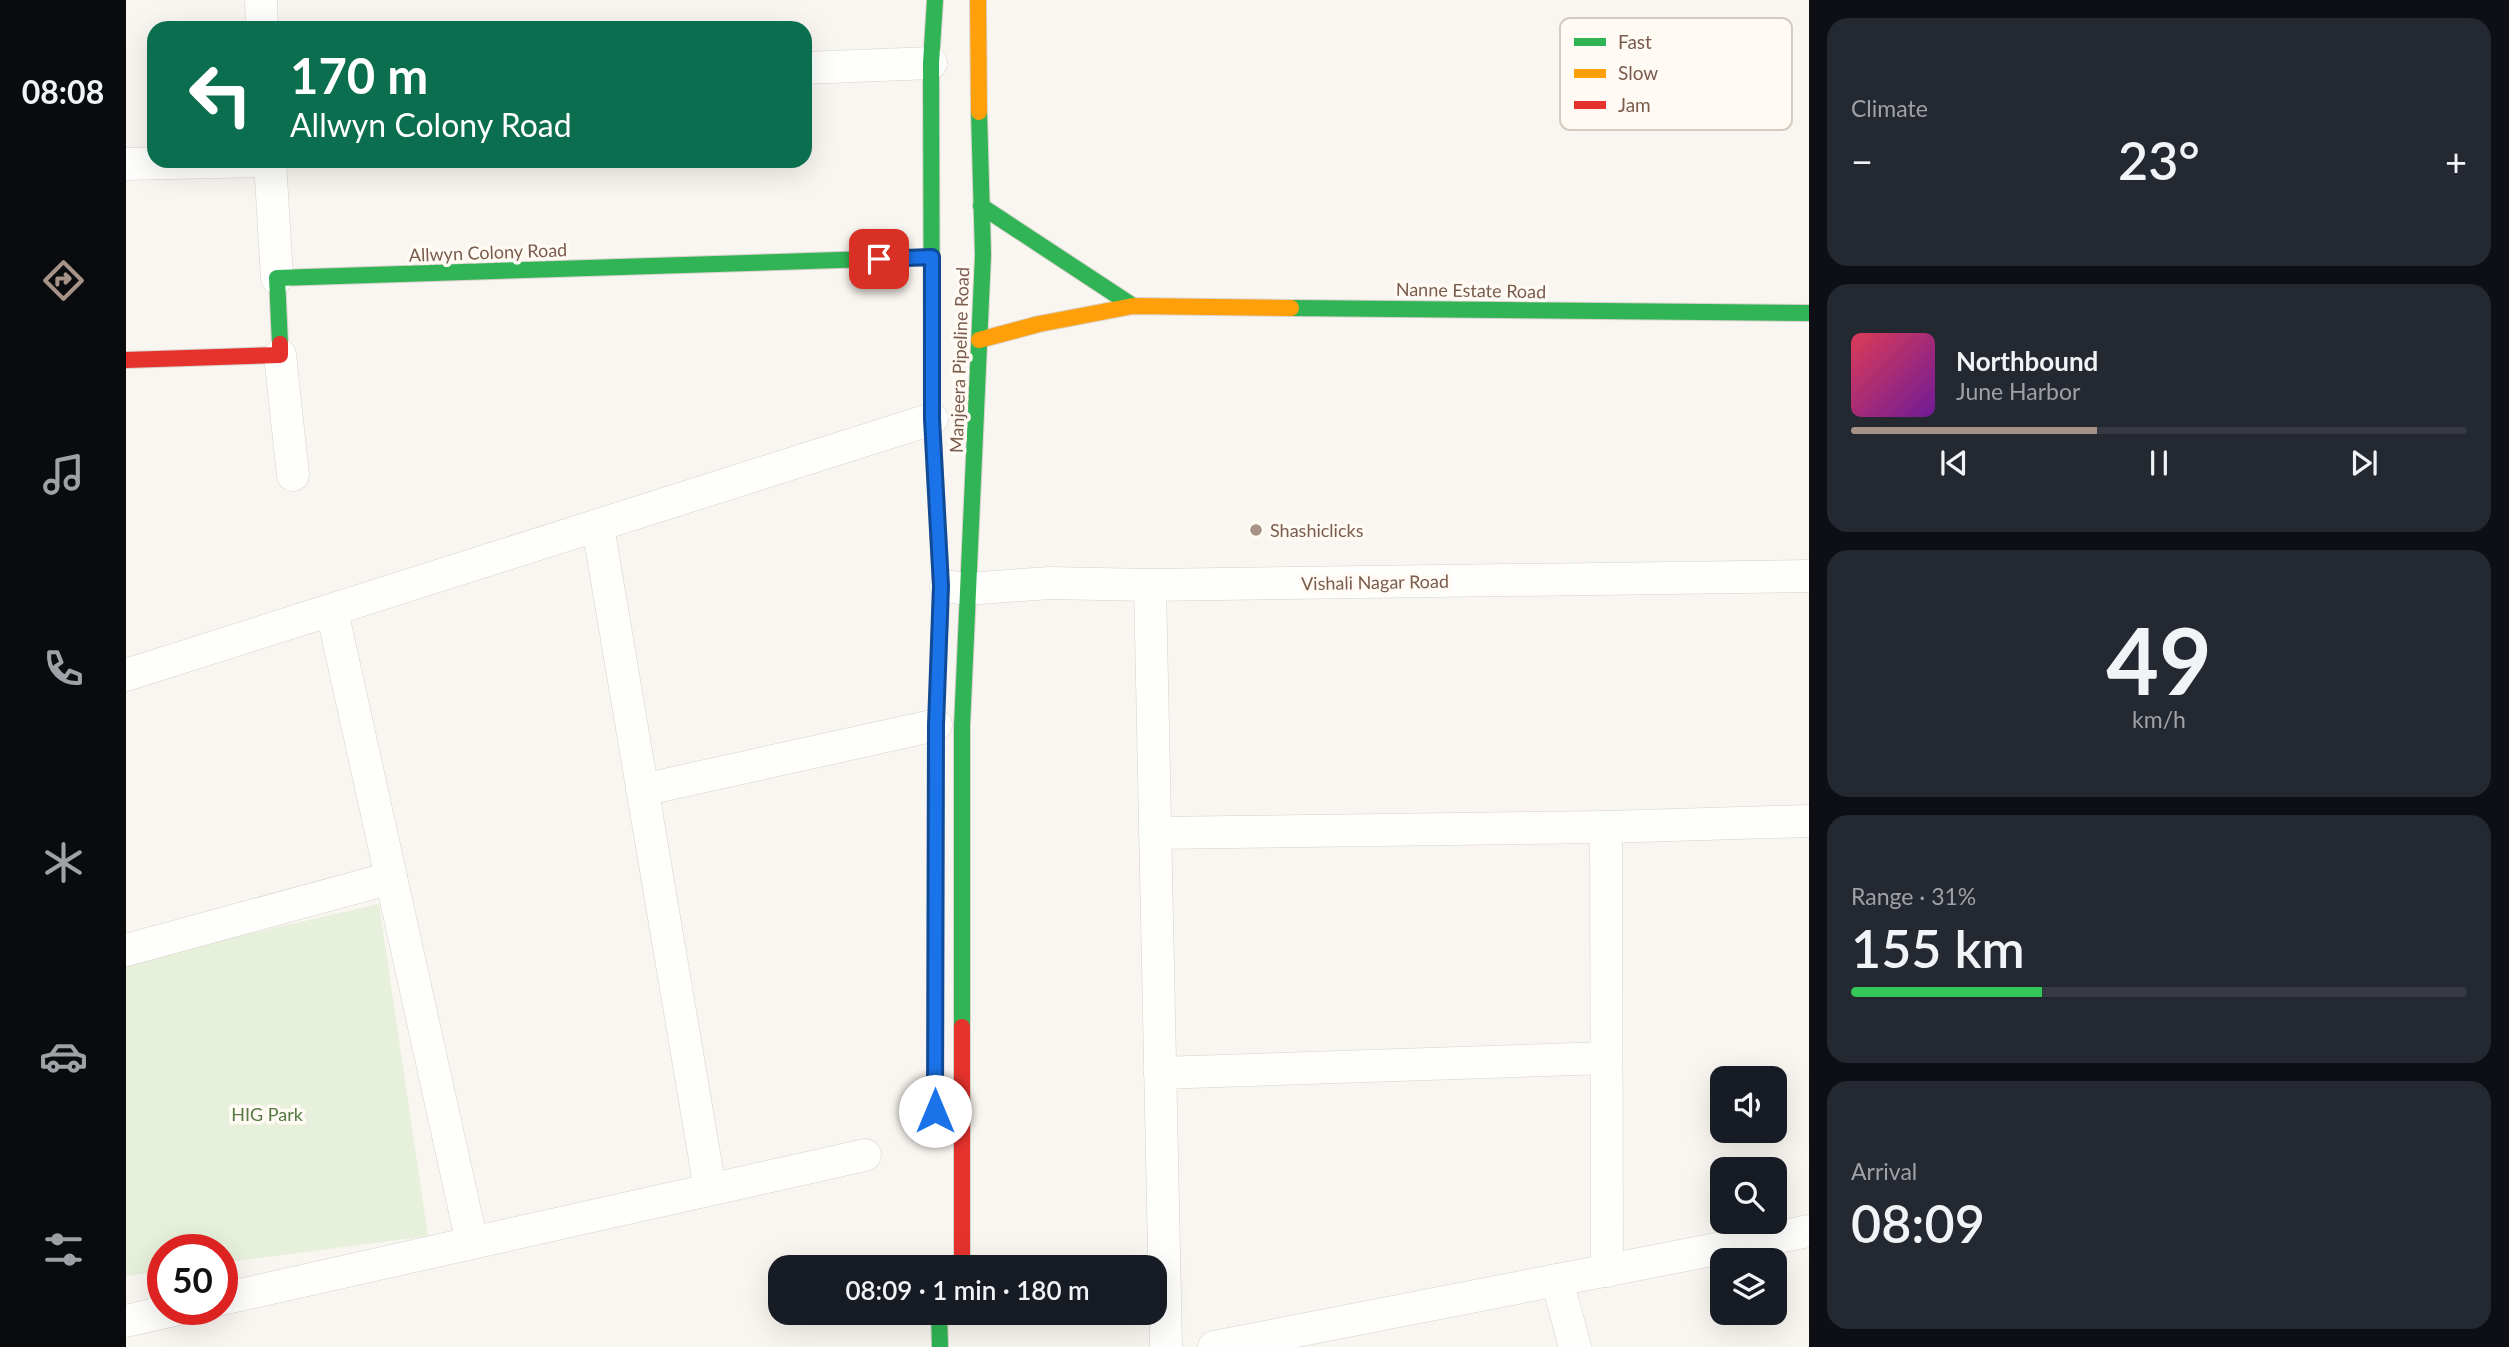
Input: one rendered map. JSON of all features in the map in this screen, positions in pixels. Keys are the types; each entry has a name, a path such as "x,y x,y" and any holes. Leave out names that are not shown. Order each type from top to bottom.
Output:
{"main road":[{"name":"Manjeera Pipeline Road","path":"935,0 931,63 932,419 954,587 962,726 962,1255"},
{"name":"Manjeera Pipeline Road","path":"939,641 954,587 979,340 983,256 977,59 978,0"},
{"path":"981,206 1133,306"},
{"name":"Allwyn Colony Road","path":"277,278 932,257"},
{"path":"126,360 280,355 277,278"},
{"name":"Nanne Estate Road","path":"979,340 1039,324 1133,306 1809,313"},
{"path":"939,1325 940,1347"}],"street":[{"path":"261,0 262,21"},
{"path":"812,68 931,63"},
{"path":"126,164 147,164"},
{"path":"269,168 277,278"},
{"path":"280,355 293,475"},
{"path":"126,676 932,419"},
{"path":"598,527 710,1189"},
{"name":"Vishali Nagar Road","path":"954,587 1049,583 1809,576"},
{"path":"1150,584 1166,1347"},
{"path":"332,611 472,1243"},
{"path":"642,790 936,725"},
{"path":"1155,833 1606,827 1809,821"},
{"path":"1606,827 1607,1271"},
{"path":"126,950 391,878"},
{"path":"1160,1073 1606,1058"},
{"path":"238,1295 865,1155"},
{"path":"1214,1347 1809,1231"},
{"path":"1557,1280 1575,1347"},
{"path":"126,1321 147,1316"}],"green space":[{"name":"HIG Park","path":"379,904 428,1236 238,1261 238,1234 147,1234 147,1273 126,1276 126,962"}],"traffic: fast":[{"path":"935,0 931,63 932,419 941,585 940,628"},
{"path":"962,1027 962,726 983,255 979,112"},
{"path":"981,206 1133,306"},
{"path":"280,344 277,278 932,257"},
{"path":"1291,308 1809,313"},
{"path":"939,1325 940,1347"}],"traffic: slow":[{"path":"978,0 979,112"},
{"path":"979,340 1039,324 1133,306 1291,308"}],"traffic: jam":[{"path":"126,360 280,355 280,344"},
{"path":"962,1027 962,1255"}],"place":[{"name":"Shashiclicks","path":"1256,530"}],"route":[{"path":"879,259 932,257 932,419 941,586 936,725 935,1111"}]}
